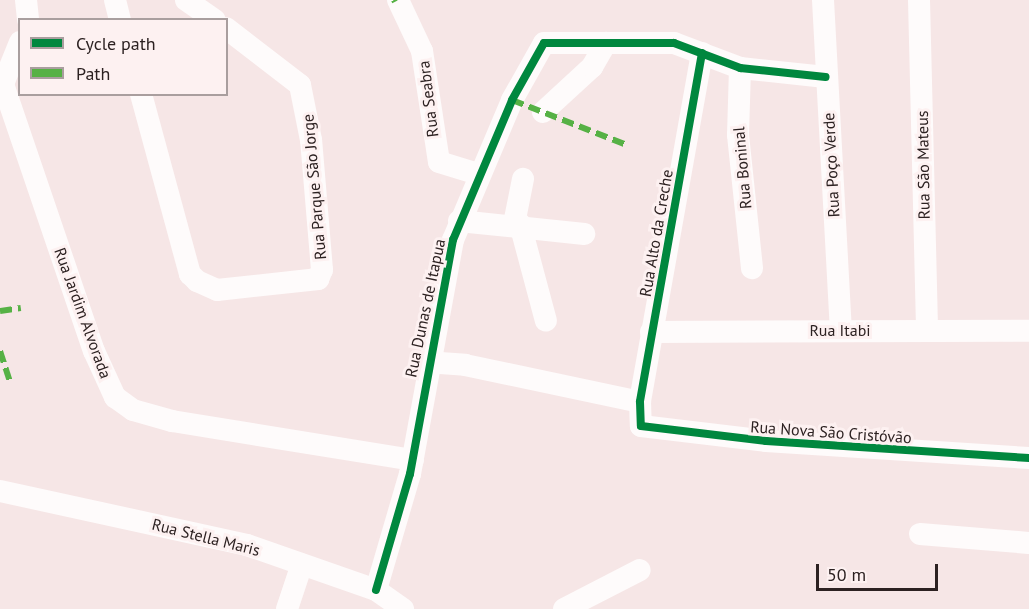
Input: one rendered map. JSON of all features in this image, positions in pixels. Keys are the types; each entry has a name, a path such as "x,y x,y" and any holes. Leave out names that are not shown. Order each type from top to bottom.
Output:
{"street":[{"path":"26,0 28,18"},
{"path":"115,0 120,18"},
{"path":"186,0 211,18"},
{"name":"Rua Poço Verde","path":"823,0 841,330"},
{"name":"Rua São Mateus","path":"919,0 927,330"},
{"name":"Rua Seabra","path":"396,1 422,51 439,162 478,174"},
{"name":"Rua Parque São Jorge","path":"142,96 190,274 197,281 217,290 318,279 311,140 300,85 228,30"},
{"name":"Rua Dunas de Itapua","path":"376,590 413,460 426,362 459,221 478,174 542,45 554,41 606,43"},
{"path":"543,112 591,67 606,43 661,42 702,53 740,68 826,78"},
{"name":"Rua Jardim Alvorada","path":"18,47 1,86 94,351 120,401 172,421 413,460"},
{"name":"Rua Alto da Creche","path":"639,410 702,53"},
{"name":"Rua Boninal","path":"740,68 738,135 752,268"},
{"path":"523,179 517,224 546,321"},
{"path":"459,221 517,224 584,234"},
{"name":"Rua Itabi","path":"651,332 1029,331"},
{"path":"426,362 639,410"},
{"name":"Rua Nova São Cristóvão","path":"639,410 641,426 656,431 1029,458"},
{"name":"Rua Stella Maris","path":"0,491 247,545 376,590 403,609"},
{"path":"920,534 1029,543"},
{"path":"287,609 302,564"},
{"path":"564,609 640,570"}],"marked path":[{"path":"512,100 627,145"},
{"path":"0,311 21,308"},
{"path":"0,351 10,382"}],"cycle path":[{"path":"376,590 410,474 453,240 512,100 544,43 674,43 740,68 826,77"},
{"path":"702,53 640,402 641,426 766,441 1029,458"}]}
